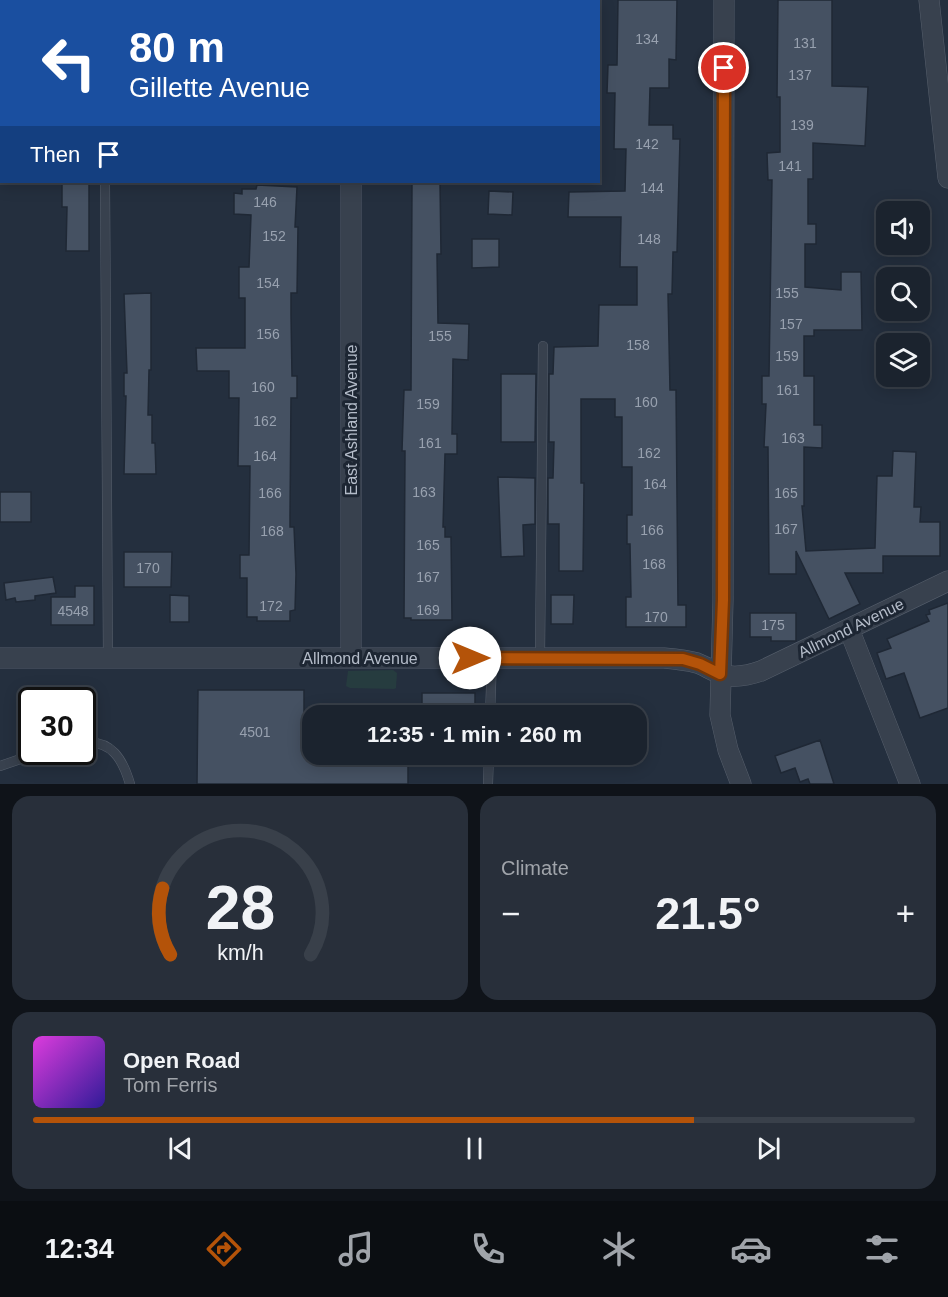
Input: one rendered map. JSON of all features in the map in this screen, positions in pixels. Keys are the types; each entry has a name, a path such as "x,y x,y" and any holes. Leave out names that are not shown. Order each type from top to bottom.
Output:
{"street":[{"path":"724,0 723,600 720,715 728,750 741,784"},
{"path":"929,0 948,178"},
{"name":"East Ashland Avenue","path":"351,183 351,658"},
{"name":"Allmond Avenue","path":"0,658 683,659 720,674 749,675 948,581"},
{"path":"849,629 910,784"}],"lane":[{"path":"105,183 108,658"},
{"path":"540,658 543,346"},
{"path":"490,705 492,658"},
{"path":"96,744 112,750 124,763 130,784"},
{"path":"0,766 18,760"},
{"path":"488,784 489,765"}],"green space":[{"path":"393,670 397,673 394,689 346,686 348,671"}],"building":[{"path":"618,0 677,0 676,60 669,59 669,88 650,88 649,125 673,125 673,139 680,139 677,252 673,252 672,294 668,294 670,390 676,390 678,605 686,605 686,627 626,627 626,597 631,597 627,515 632,515 632,467 622,467 622,417 615,417 615,399 581,399 581,483 584,483 583,571 559,571 559,524 548,524 548,478 553,478 554,442 549,442 549,374 553,374 554,347 598,346 599,305 637,305 637,267 620,267 621,217 568,217 569,192 625,191 626,149 614,149 615,93 607,93 608,65 617,65"},
{"path":"778,0 832,0 832,86 868,87 865,146 813,143 813,179 808,179 808,224 816,224 816,244 805,244 805,287 841,290 841,272 861,272 862,330 814,330 814,336 804,336 804,376 814,376 814,425 822,425 822,448 804,447 804,506 802,506 806,551 875,548 877,476 892,476 893,451 916,452 914,507 921,507 920,522 940,522 940,556 883,556 883,573 845,573 860,604 829,619 796,551 796,574 769,574 768,447 764,447 766,404 762,404 762,376 769,376 772,180 768,180 767,153 780,152 780,97 777,97"},
{"path":"62,183 89,183 89,251 66,251 67,207 62,207"},
{"path":"412,183 440,183 441,254 437,254 438,323 469,324 468,360 453,359 452,434 457,434 457,454 445,454 443,527 445,527 445,537 451,537 452,620 404,618 405,451 402,451 404,390 411,390"},
{"path":"257,185 297,187 295,227 298,227 297,293 291,293 291,315 292,376 297,376 297,398 291,398 290,516 290,527 294,527 296,574 295,610 290,611 290,621 257,621 257,617 247,617 247,578 240,578 240,555 249,555 250,466 238,466 239,398 229,398 229,371 197,371 196,348 245,348 245,298 239,298 239,267 249,267 251,215 234,214 234,193 242,194 242,189 256,189"},
{"path":"489,191 513,192 512,215 488,214"},
{"path":"472,239 499,239 499,267 472,268"},
{"path":"151,293 151,370 149,370 148,415 152,415 152,443 155,443 156,474 124,474 126,396 124,396 124,373 127,373 124,294"},
{"path":"501,374 536,374 535,442 501,442"},
{"path":"498,477 535,478 535,524 523,525 524,556 501,557"},
{"path":"0,492 31,492 31,522 0,522"},
{"path":"124,552 172,552 171,587 124,587"},
{"path":"53,577 56,593 35,596 35,600 16,602 15,598 6,600 4,583"},
{"path":"75,586 94,586 94,625 51,625 51,597 75,597"},
{"path":"170,595 189,596 189,622 170,622"},
{"path":"551,595 574,595 573,624 551,624"},
{"path":"948,603 948,708 920,718 904,673 886,679 877,653 891,648 887,639 929,621 926,615 930,614 929,610"},
{"path":"750,613 796,613 796,641 771,641 771,637 750,637"},
{"path":"198,690 304,690 302,765 408,765 408,784 197,784"},
{"path":"422,693 475,693 475,705 422,705"},
{"path":"820,740 834,784 810,784 808,779 800,782 795,768 781,773 775,756"}],"route":[{"path":"470,658 683,659 720,674 723,600 724,68"}]}
